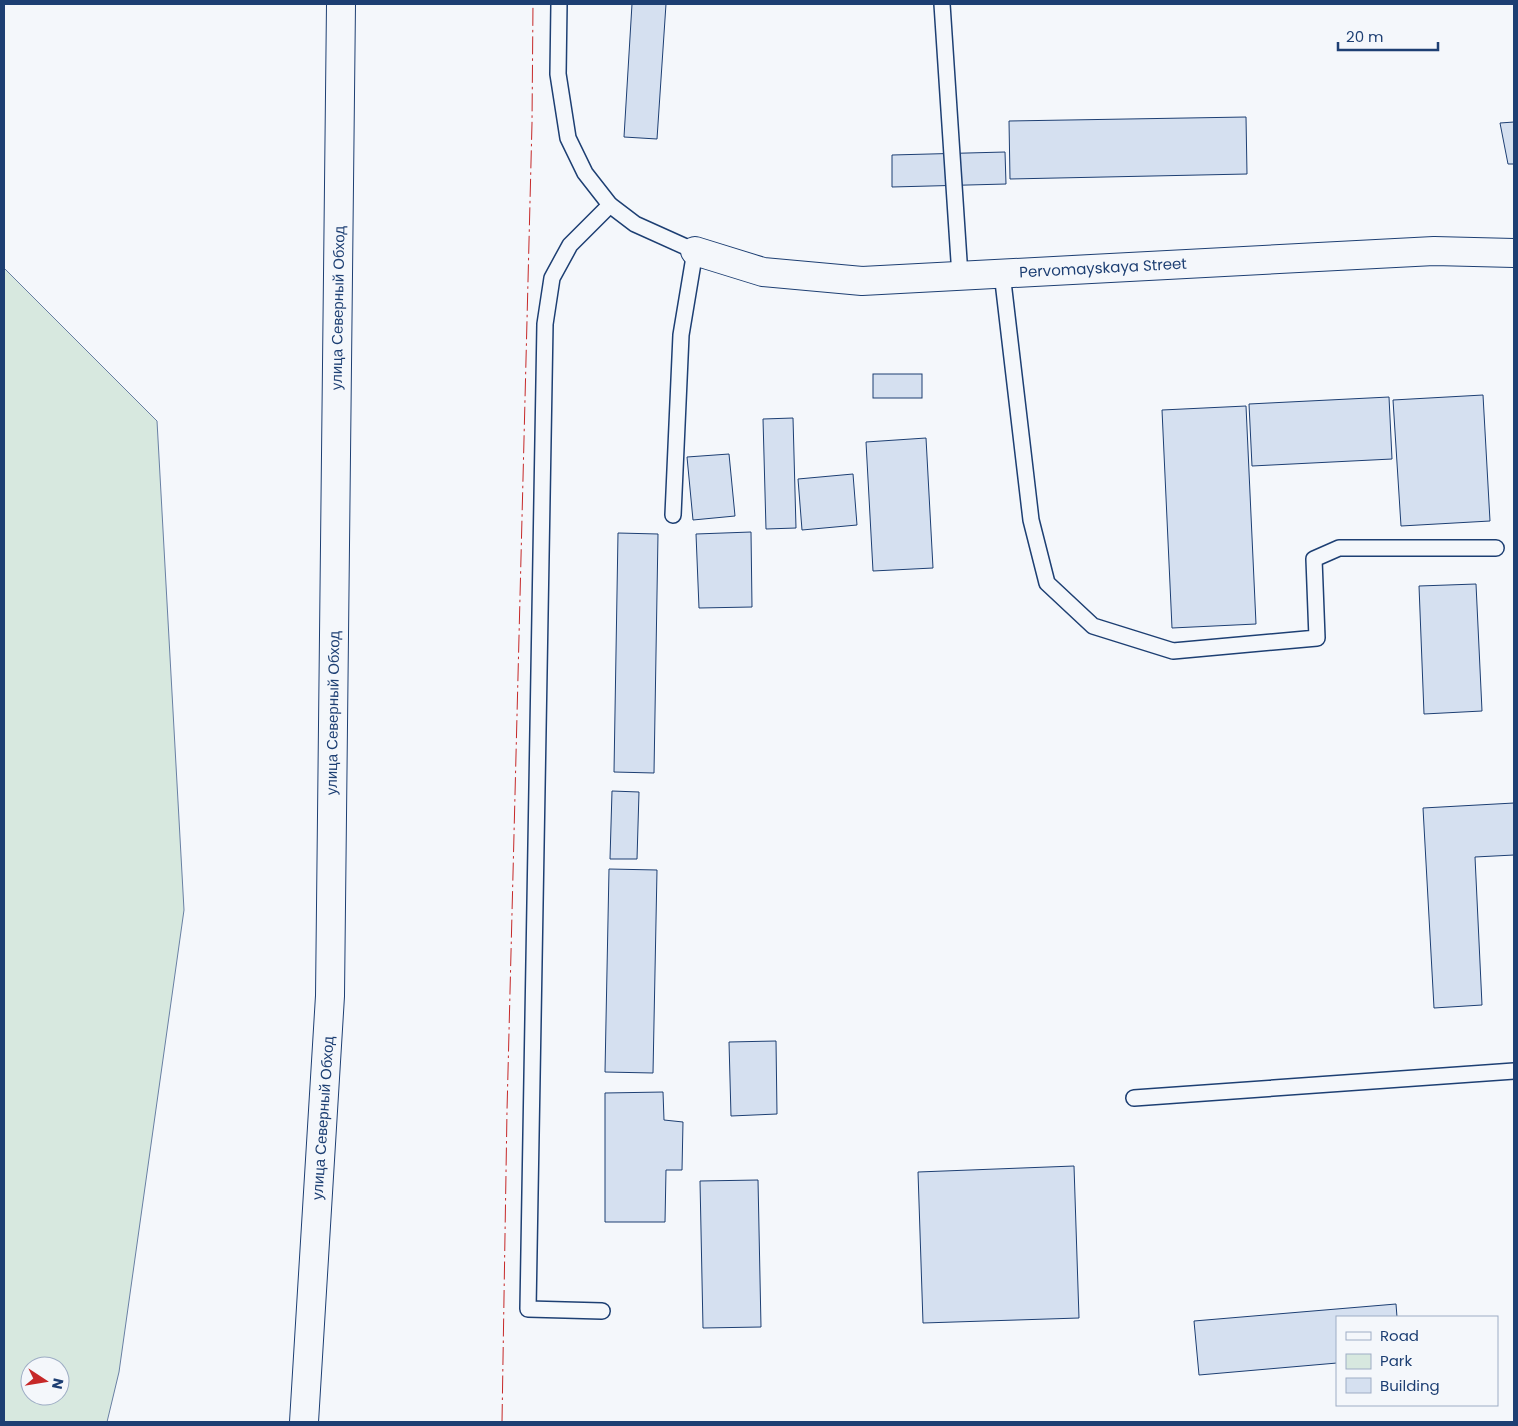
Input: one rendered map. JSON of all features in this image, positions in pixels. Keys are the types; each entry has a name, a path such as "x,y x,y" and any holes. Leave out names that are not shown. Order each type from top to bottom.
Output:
{"main road":[{"name":"улица Северный Обход","path":"304,1422 330,996 341,4"},
{"name":"Pervomayskaya Street","path":"695,251 764,272 862,281 1434,252 1514,252"}],"lane":[{"path":"559,4 558,74 568,138 585,174 610,205 635,224 695,251 681,334 673,515"},
{"path":"942,4 960,276"},
{"path":"602,1311 528,1308 544,324 552,278 570,245 610,205"},
{"path":"1002,273 1031,520 1048,583 1093,626 1173,651 1317,638 1314,559 1339,548 1496,548"},
{"path":"1134,1098 1514,1070"}],"green space":[{"path":"4,268 157,421 184,910 119,1372 107,1422 4,1422"}],"building":[{"path":"632,4 666,4 657,139 624,137"},
{"path":"1246,117 1247,174 1010,179 1009,121"},
{"path":"1514,122 1514,164 1508,164 1500,123"},
{"path":"1005,152 1006,184 892,187 892,155"},
{"path":"873,374 922,374 922,398 873,398"},
{"path":"1483,395 1490,521 1401,526 1393,400"},
{"path":"1389,397 1392,459 1252,466 1249,404"},
{"path":"1246,406 1256,624 1172,628 1162,410"},
{"path":"793,418 796,528 766,529 763,419"},
{"path":"926,438 933,568 873,571 866,442"},
{"path":"729,454 735,516 693,520 687,457"},
{"path":"853,474 857,525 802,530 798,479"},
{"path":"751,532 752,607 699,608 696,534"},
{"path":"618,533 658,534 654,773 614,772"},
{"path":"1476,584 1482,711 1424,714 1419,586"},
{"path":"612,791 639,792 637,859 610,859"},
{"path":"1514,803 1514,855 1475,857 1482,1005 1434,1008 1423,808"},
{"path":"609,869 657,870 653,1073 605,1072"},
{"path":"776,1041 777,1114 731,1116 729,1042"},
{"path":"663,1092 664,1120 683,1122 682,1170 666,1170 665,1222 605,1222 605,1093"},
{"path":"1074,1166 1079,1318 923,1323 918,1172"},
{"path":"758,1180 761,1327 703,1328 700,1181"},
{"path":"1396,1304 1397,1316 1336,1316 1336,1363 1199,1375 1194,1321"}],"power":[{"path":"502,1422 507,1111 532,123 533,4"}]}
